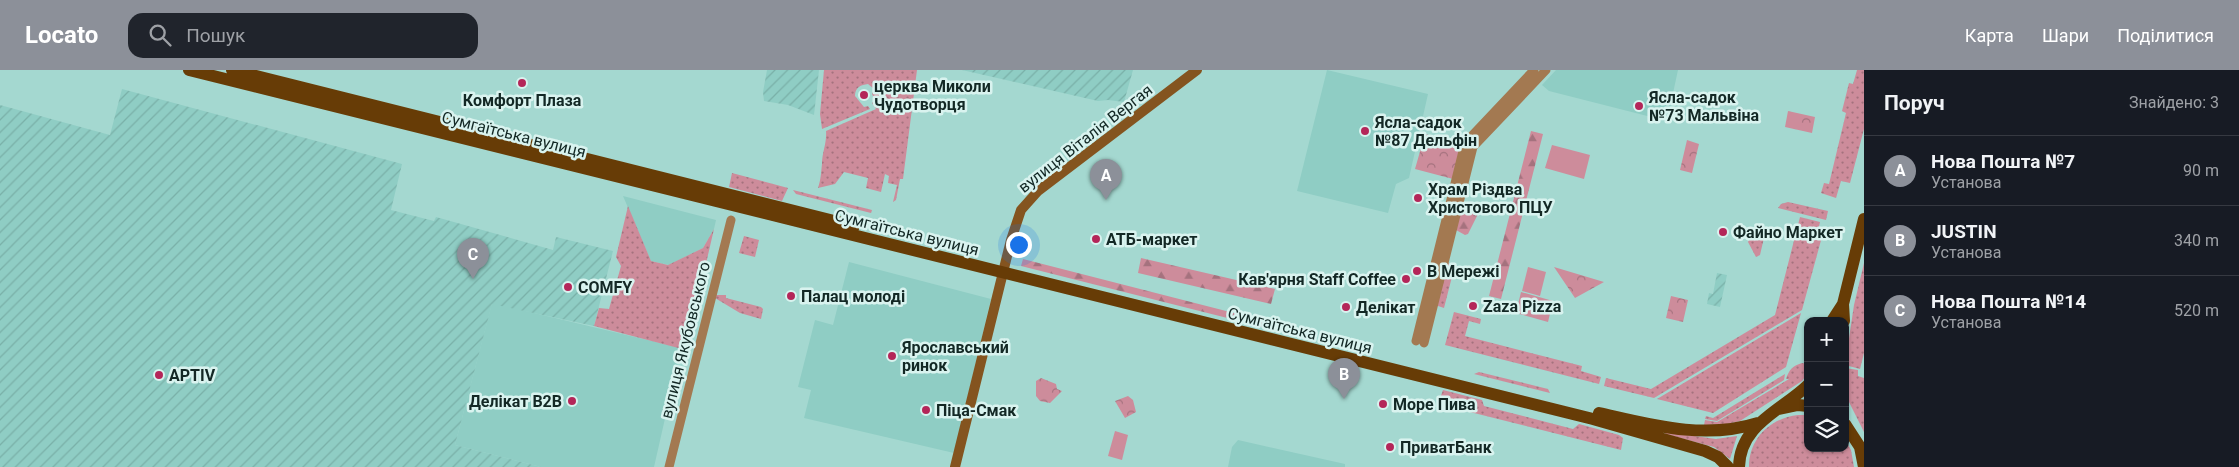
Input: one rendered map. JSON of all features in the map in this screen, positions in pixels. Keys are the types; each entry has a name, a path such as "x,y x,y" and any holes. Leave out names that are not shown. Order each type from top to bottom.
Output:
{"main road":[{"name":"Сумгаїтська вулиця","path":"189,70 341,103"},
{"name":"Сумгаїтська вулиця","path":"232,70 341,103 408,126 465,138 1656,427 1716,432 1758,423"},
{"path":"1844,317 1843,304 1864,219"},
{"name":"Сумгаїтська вулиця","path":"1004,269 1593,419 1705,451 1718,457 1728,467"},
{"path":"1835,317 1843,304"},
{"path":"1739,467 1743,445 1758,423 1804,388"},
{"path":"1772,412 1789,407 1804,406"},
{"path":"1849,427 1860,447 1864,467"}],"street":[{"name":"вулиця Віталія Вергая","path":"955,467 1019,216 1033,195 1197,70"},
{"path":"1534,70 1465,143 1420,342 1472,147 1546,70"},
{"name":"вулиця Якубовського","path":"669,467 731,220"}],"shaded area":[{"path":"767,70 819,70 814,115 788,105 764,101 763,92"},
{"path":"962,70 1133,70 1124,102 1098,101"},
{"name":"Ясла-садок №87 Дельфін","path":"1327,70 1428,94 1409,178 1396,184 1388,213 1297,191"},
{"name":"Ясла-садок №73 Мальвіна","path":"1556,70 1678,70 1667,121 1549,91 1542,85"},
{"path":"122,89 402,164 391,210 434,221 436,217 553,250 556,237 613,251 594,326 492,304 455,445 541,467 0,467 0,105 110,135"},
{"path":"623,196 716,220 714,229 703,248 669,265 651,261"},
{"name":"Ярославський ринок","path":"849,262 991,299 954,453 804,418 811,390 798,387 815,320 833,325"},
{"path":"1717,273 1727,275 1720,307 1707,304 1709,293 1713,294"},
{"path":"492,303 681,348 654,467 541,467 455,445"},
{"path":"1238,440 1345,464 1345,467 1228,467 1232,447"}],"green space":[{"path":"824,70 917,70 903,179 900,179 896,200 893,202 897,185 888,183 889,176 885,174 881,192 866,188 868,178 844,172 835,184 818,188 826,131 876,109 872,103 875,100 872,94 874,89 868,84 863,85 857,89 855,96 864,107 868,106 870,109 822,129 820,114"},
{"path":"1857,70 1864,70 1864,129 1850,183 1841,181 1836,198 1821,193 1824,183 1829,184 1846,113 1842,111 1849,83 1853,84"},
{"path":"1788,111 1815,117 1812,133 1785,127"},
{"path":"1531,131 1543,134 1501,299 1489,296"},
{"path":"1425,134 1462,144 1453,179 1415,169"},
{"path":"1687,140 1699,144 1692,173 1680,170"},
{"path":"1552,145 1590,155 1584,179 1545,168"},
{"path":"732,173 788,188 782,201 729,187"},
{"path":"793,190 872,210 871,213 796,194"},
{"path":"1788,202 1828,211 1826,220 1778,208 1781,204"},
{"path":"1468,204 1476,207 1478,214 1468,234 1465,235 1456,230 1460,212"},
{"path":"628,206 651,261 668,265 703,248 714,229 686,350 594,326 599,308 609,309 621,266 616,257"},
{"path":"1800,217 1820,222 1818,231 1823,233 1802,310 1654,398 1604,386 1606,378 1651,389 1775,315"},
{"path":"1766,229 1760,255 1756,257 1748,242 1751,236"},
{"path":"744,236 759,240 755,257 739,253"},
{"path":"1141,258 1275,289 1271,304 1138,273"},
{"path":"1023,259 1304,331 1303,337 1021,266"},
{"path":"1447,263 1455,265 1444,308 1436,304"},
{"path":"1864,263 1864,353 1860,369 1849,366 1849,338 1854,305"},
{"path":"1528,267 1546,272 1540,296 1522,291"},
{"path":"1554,267 1604,282 1575,298"},
{"path":"1521,292 1553,301 1548,322 1516,313"},
{"path":"716,295 726,295 726,298 761,307 763,309 761,319 740,313 715,298"},
{"path":"1671,296 1688,300 1683,322 1666,318"},
{"path":"1454,312 1481,319 1480,324 1469,321 1465,336 1582,366 1581,371 1601,377 1599,384 1445,345"},
{"path":"1801,313 1786,367 1713,413 1657,399"},
{"path":"1804,363 1804,378 1802,381 1740,421 1727,424 1704,425 1705,420 1717,422 1789,379 1786,379 1788,373 1796,366"},
{"path":"1849,369 1858,370 1858,376 1864,378 1864,432 1849,402"},
{"path":"1479,372 1548,389 1550,393 1474,374"},
{"path":"1785,374 1784,380 1717,421 1705,419 1706,416 1713,418"},
{"path":"1041,378 1056,384 1057,389 1062,391 1050,403 1040,401 1036,396 1036,381"},
{"path":"1443,390 1482,400 1484,406 1573,429 1579,424 1619,435 1623,438 1621,450 1438,404"},
{"path":"1128,396 1133,400 1136,412 1125,418 1115,401"},
{"path":"1804,415 1804,452 1849,452 1849,446 1854,467 1749,467 1753,447 1763,431 1779,420"},
{"path":"1115,431 1128,435 1122,460 1108,456"},
{"path":"1666,432 1716,439 1737,436 1730,459 1714,447 1665,434"}],"place":[{"name":"Комфорт Плаза","path":"522,83"},
{"name":"церква Миколи Чудотворця","path":"864,95"},
{"name":"Ясла-садок №73 Мальвіна","path":"1639,106"},
{"name":"Ясла-садок №87 Дельфін","path":"1365,131"},
{"name":"Храм Різдва Христового ПЦУ","path":"1418,198"},
{"name":"Нова Пошта №7","path":"1106,200"},
{"name":"Файно Маркет","path":"1723,232"},
{"name":"АТБ-маркет","path":"1096,239"},
{"name":"В Мережі","path":"1417,271"},
{"name":"Нова Пошта №14","path":"473,279"},
{"name":"Кав'ярня Staff Coffee","path":"1406,279"},
{"name":"COMFY","path":"568,287"},
{"name":"Палац молоді","path":"791,296"},
{"name":"Zaza Pizza","path":"1473,306"},
{"name":"Делікат","path":"1346,307"},
{"name":"Ярославський ринок","path":"892,356"},
{"name":"APTIV","path":"159,375"},
{"name":"JUSTIN","path":"1344,399"},
{"name":"Делікат B2B","path":"572,401"},
{"name":"Море Пива","path":"1383,404"},
{"name":"Піца-Смак","path":"926,410"},
{"name":"ПриватБанк","path":"1390,447"}]}
